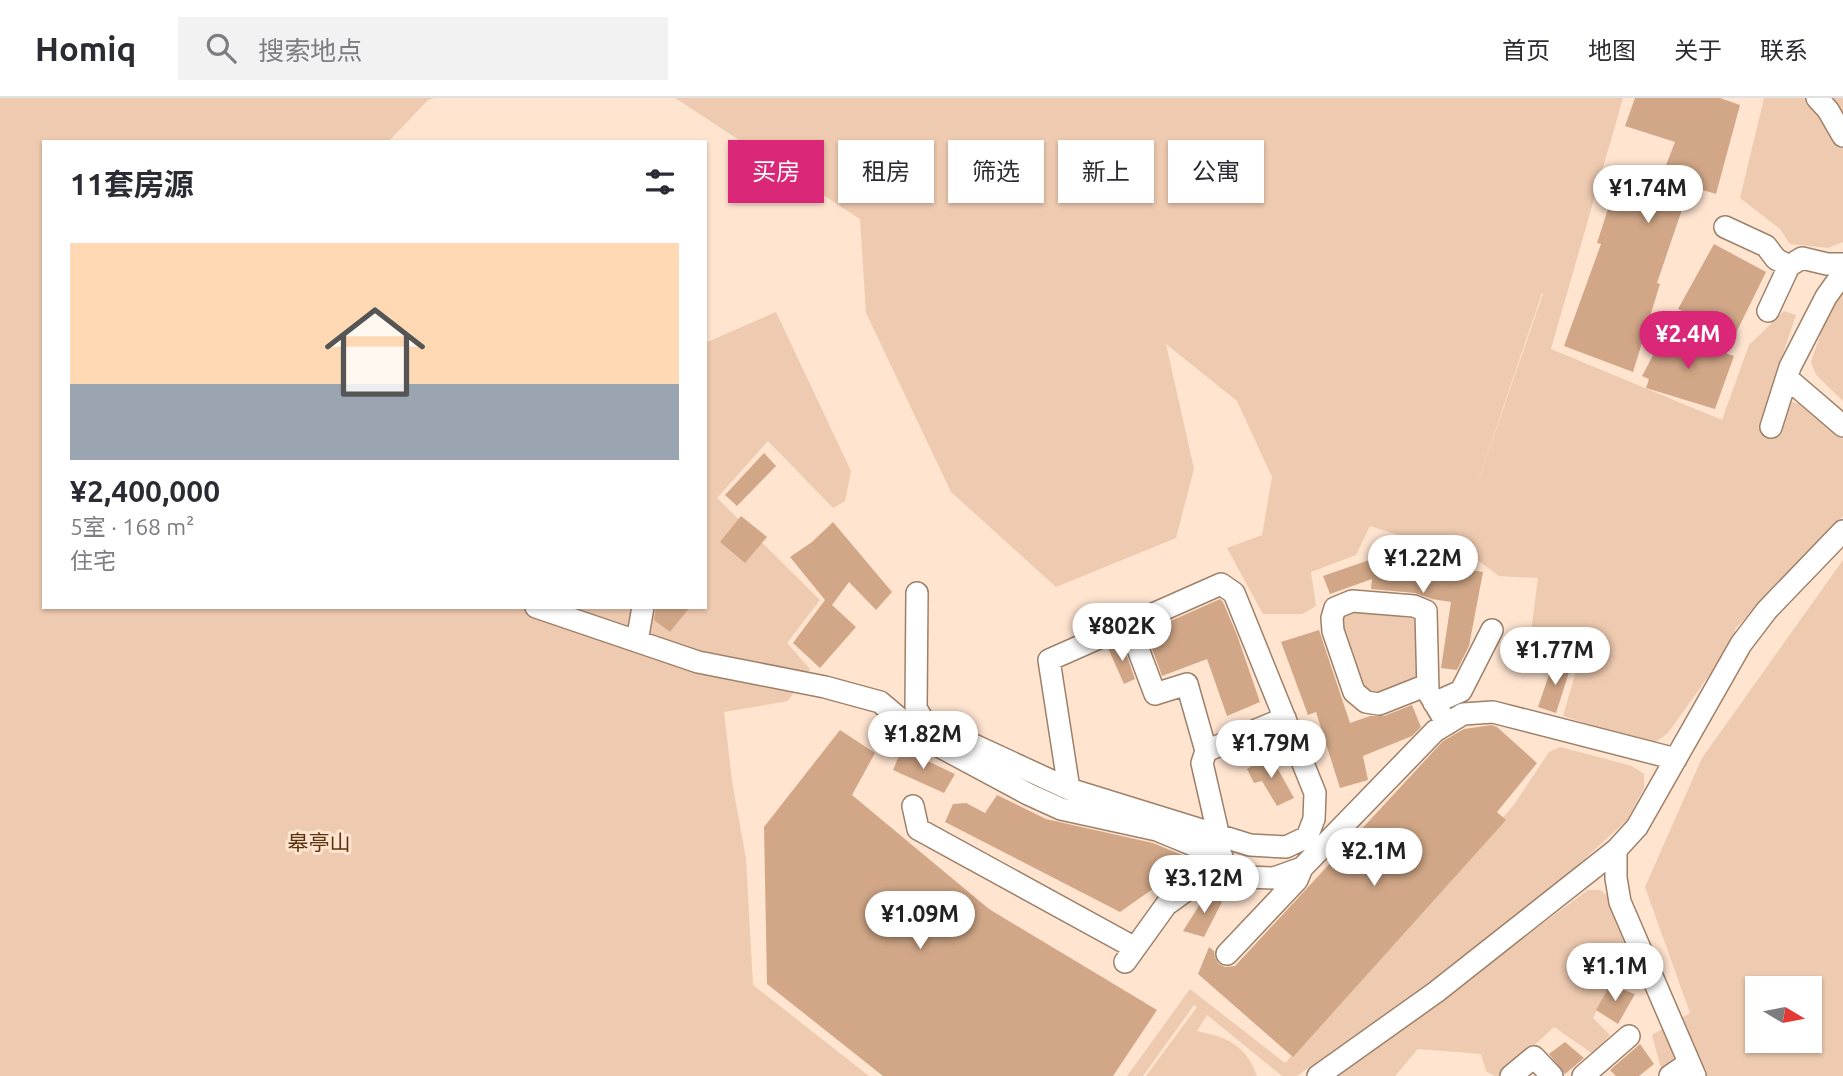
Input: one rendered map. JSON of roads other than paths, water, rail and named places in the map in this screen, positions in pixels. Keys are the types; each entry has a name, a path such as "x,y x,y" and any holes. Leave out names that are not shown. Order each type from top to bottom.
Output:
{"street":[{"path":"1817,98 1828,110 1843,136"},
{"path":"1725,227 1766,246 1776,259 1789,266"},
{"path":"1768,311 1789,266 1801,258 1828,264 1843,264"},
{"path":"1771,427 1787,378 1826,297 1843,273"},
{"path":"1787,378 1843,426"},
{"path":"1318,1076 1436,992 1616,850 1637,827 1741,644 1767,610 1843,531"},
{"path":"913,806 918,829 1130,955 1166,905 1198,882 1222,856 1250,845 1286,847 1307,837 1314,819 1315,793 1234,593 1221,584 1049,660 1069,789"},
{"path":"917,593 916,708 924,722 1069,789 1274,878 1302,868"},
{"path":"1447,724 1431,694 1426,611 1414,606 1352,601 1335,608 1332,618 1333,631 1354,692 1366,702 1379,704 1431,694 1461,691 1492,630"},
{"path":"542,609 698,662 825,687 880,702 920,736 1027,794 1061,809 1157,830 1222,856"},
{"path":"637,641 643,609"},
{"path":"1129,625 1155,695 1187,684 1206,751 1202,763 1222,856"},
{"path":"1227,954 1297,880 1302,868 1435,731 1463,714 1493,712 1676,759"},
{"path":"1206,751 1285,718"},
{"path":"1616,850 1616,878 1620,902 1692,1069 1670,1076"},
{"path":"1595,1072 1629,1036"},
{"path":"1511,1076 1534,1057 1552,1076"}],"park label":[{"name":"皋亭山","path":"319,842"}]}
